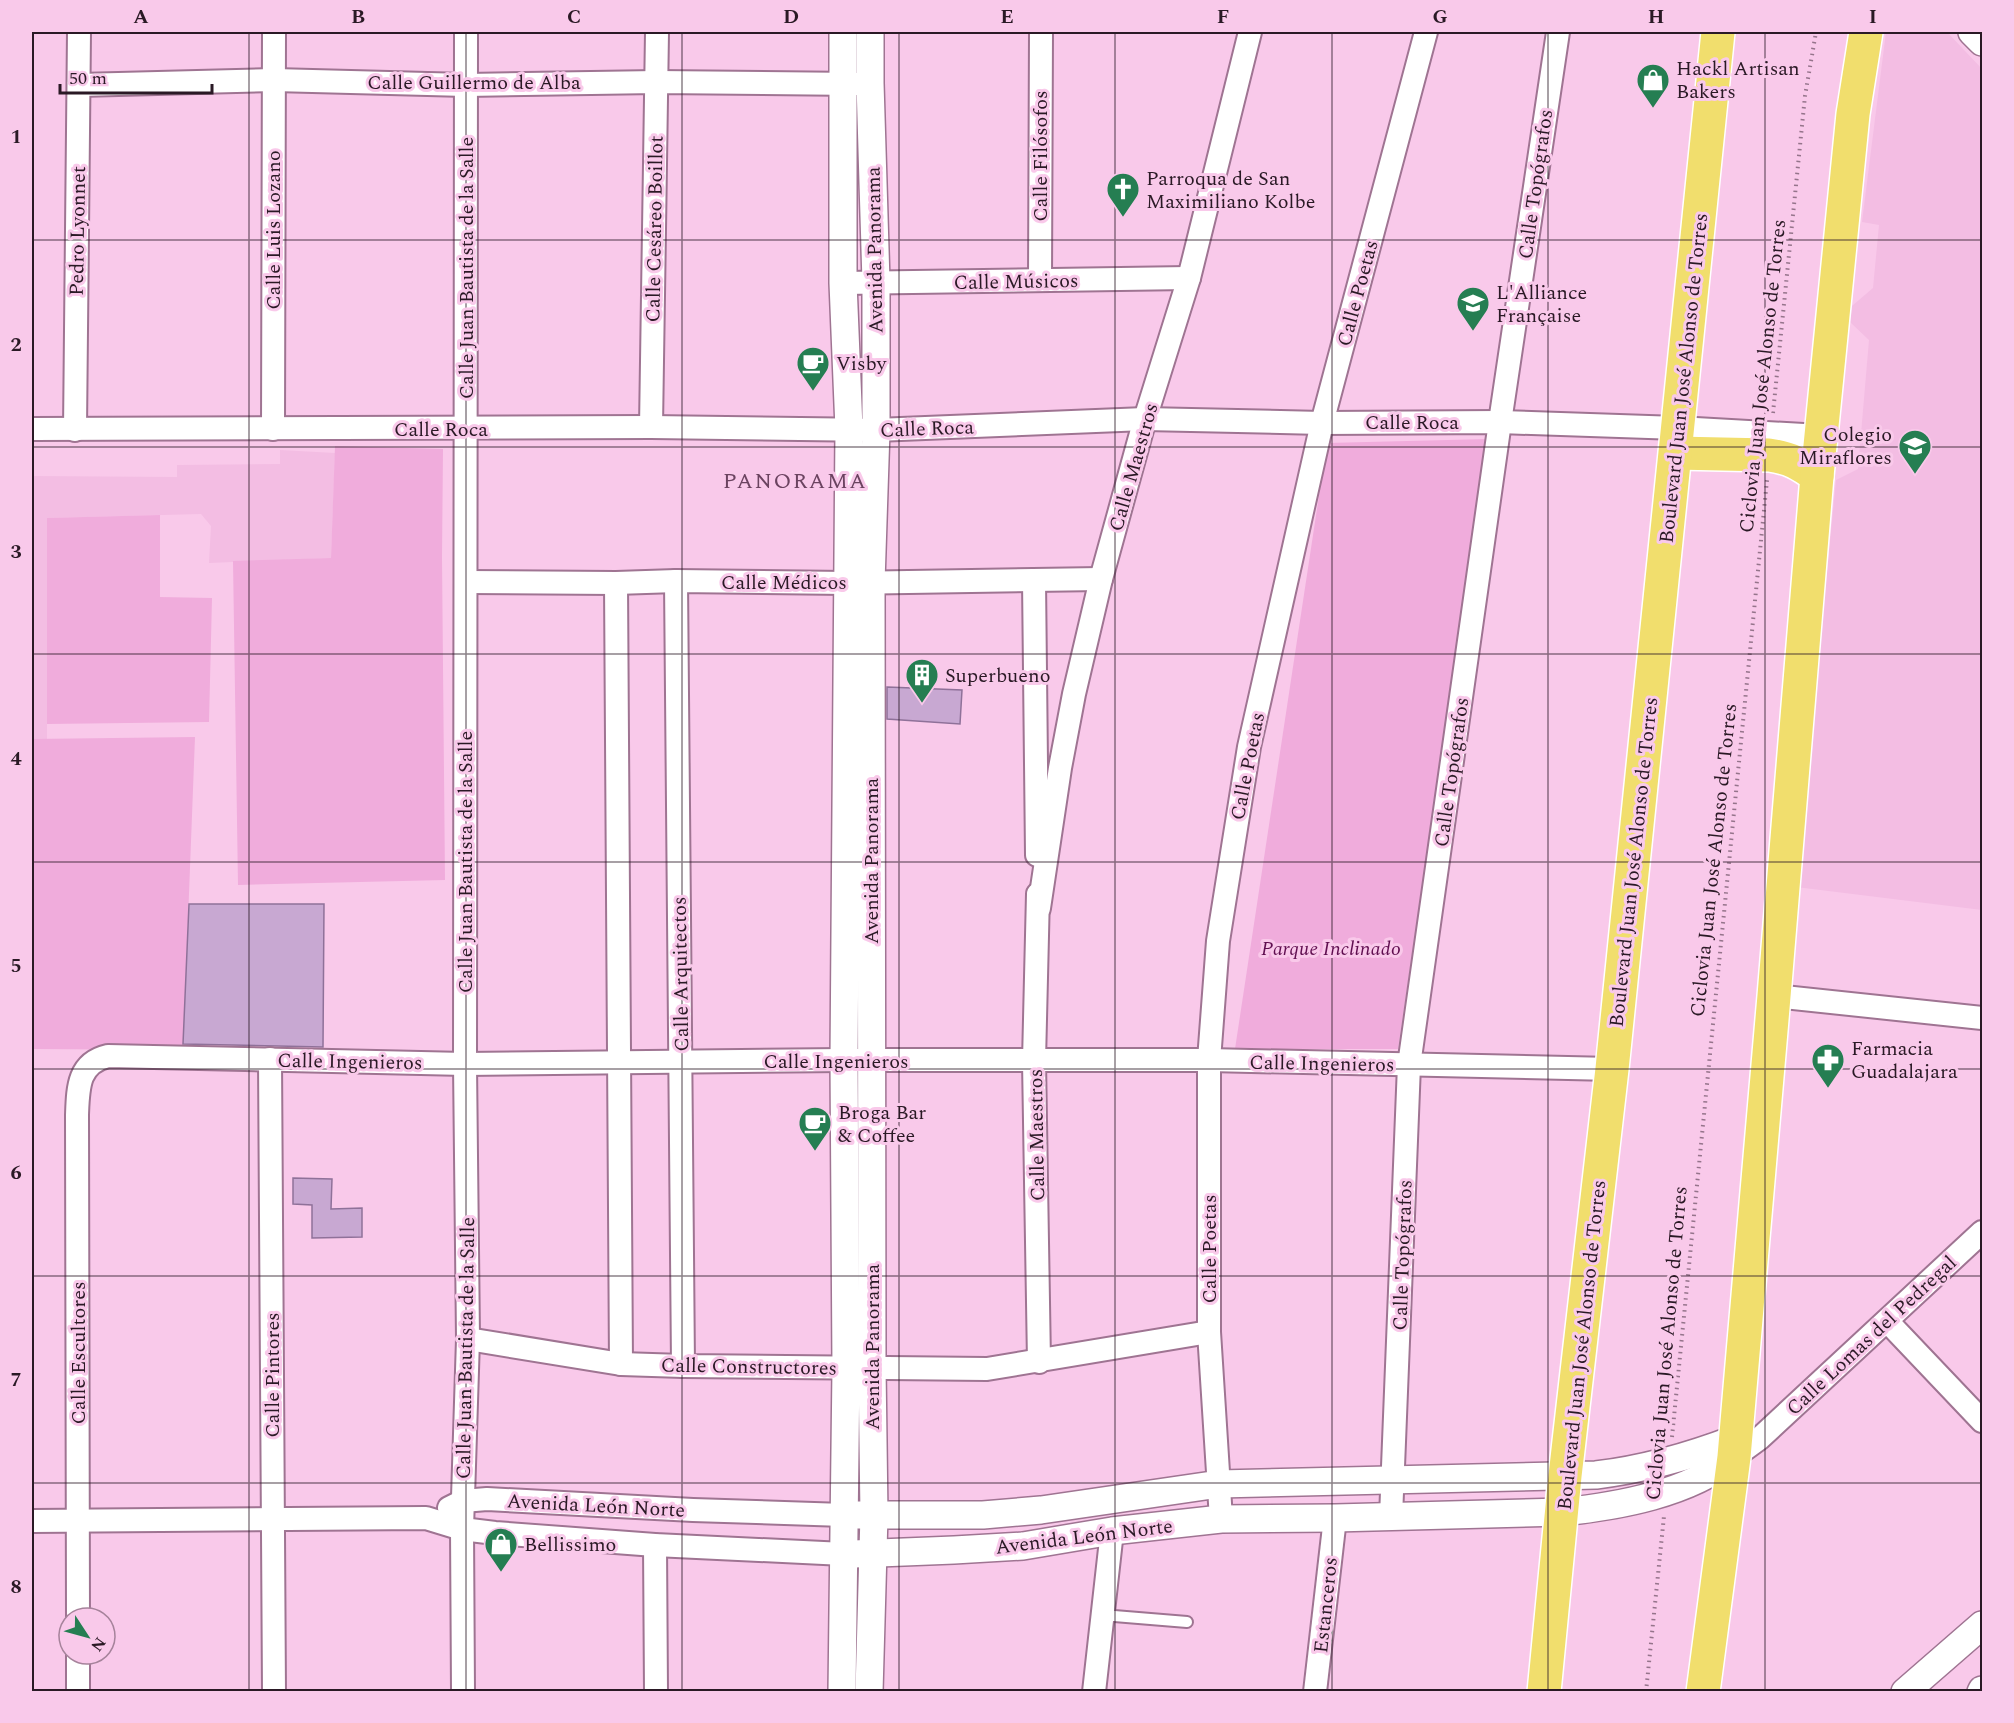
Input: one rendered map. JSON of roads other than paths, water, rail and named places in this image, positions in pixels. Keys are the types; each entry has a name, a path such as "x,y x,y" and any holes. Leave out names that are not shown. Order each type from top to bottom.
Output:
{"main road":[{"name":"Boulevard Juan José Alonso de Torres","path":"1544,1692 1562,1512 1581,1475 1612,1069 1718,32"},
{"path":"1703,1692 1743,1445 1774,996 1817,476 1853,114 1866,32"},
{"path":"1677,440 1770,444 1817,476"}],"street":[{"name":"Pedro Lyonnet","path":"75,430 79,32"},
{"name":"Calle Luis Lozano","path":"273,429 274,32"},
{"name":"Calle Juan Bautista de la Salle","path":"463,1692 462,1529 468,1339 465,1064 466,32"},
{"name":"Calle Cesáreo Boillot","path":"651,427 657,32"},
{"name":"Avenida Panorama","path":"842,1692 844,1515 859,1368 872,1060 859,582 849,429 843,283 843,32"},
{"name":"Avenida Panorama","path":"868,1692 874,1515 859,1368 844,1060 859,582 876,430 876,282 870,32"},
{"name":"Calle Filósofos","path":"1040,280 1041,32"},
{"name":"Calle Maestros","path":"1039,908 1060,768 1074,694 1101,579 1189,278 1250,32"},
{"name":"Calle Poetas","path":"1221,1519 1209,1332 1209,1060 1218,941 1249,747 1322,423 1426,32"},
{"name":"Calle Topógrafos","path":"1391,1517 1409,1065 1558,32"},
{"path":"1972,32 1983,42"},
{"name":"Calle Guillermo de Alba","path":"79,85 274,80 466,85 657,82 842,85 870,83"},
{"name":"Calle Músicos","path":"843,283 1189,278"},
{"name":"Calle Roca","path":"32,429 651,427 876,430 1146,419 1322,423 1500,422 1677,440"},
{"path":"1770,444 1821,436"},
{"name":"Calle Médicos","path":"466,582 859,582 1101,579"},
{"name":"Calle Maestros","path":"1034,580 1039,908 1034,1061 1039,1362"},
{"name":"Calle Arquitectos","path":"676,581 683,1366"},
{"path":"616,583 621,1364"},
{"path":"1774,996 1983,1018"},
{"name":"Calle Ingenieros","path":"78,1089 83,1073 89,1064 98,1058 108,1056 465,1064 844,1060 1209,1060 1612,1069"},
{"name":"Calle Pintores","path":"270,1059 274,1692"},
{"name":"Calle Escultores","path":"78,1089 78,1606"},
{"name":"Calle Lomas del Pedregal","path":"1743,1445 1887,1320 1983,1232"},
{"path":"1887,1320 1983,1421"},
{"name":"Calle Constructores","path":"468,1339 621,1364 987,1369 1209,1332"},
{"name":"Avenida León Norte","path":"426,1518 463,1501 487,1499 844,1515 982,1515 1041,1510 1220,1484 1625,1472 1743,1445"},
{"name":"Avenida León Norte","path":"32,1521 426,1518 462,1529 495,1533 655,1545 844,1554 954,1551 1023,1545 1112,1531 1221,1519 1562,1512 1597,1508 1629,1502 1689,1483 1718,1470 1743,1445"},
{"path":"1581,1475 1597,1508"},
{"name":"Estanceros","path":"1315,1692 1335,1518"},
{"path":"1094,1692 1112,1531"},
{"path":"655,1545 656,1692"},
{"path":"1905,1692 1983,1625"},
{"path":"78,1666 78,1692"}],"lane":[{"path":"1102,1615 1187,1622"}],"place":[{"name":"Hackl Artisan Bakers","path":"1653,109"},
{"name":"Parroqua de San Maximiliano Kolbe","path":"1123,218"},
{"name":"L'Alliance Française","path":"1473,332"},
{"name":"Visby","path":"813,392"},
{"name":"Colegio Miraflores","path":"1915,475"},
{"name":"Superbueno","path":"922,704"},
{"name":"Farmacia Guadalajara","path":"1828,1089"},
{"name":"Broga Bar & Coffee","path":"815,1152"},
{"name":"Bellissimo","path":"501,1573"}],"district":[{"name":"PANORAMA","path":"795,480"}],"park label":[{"name":"Parque Inclinado","path":"1331,948"}]}
